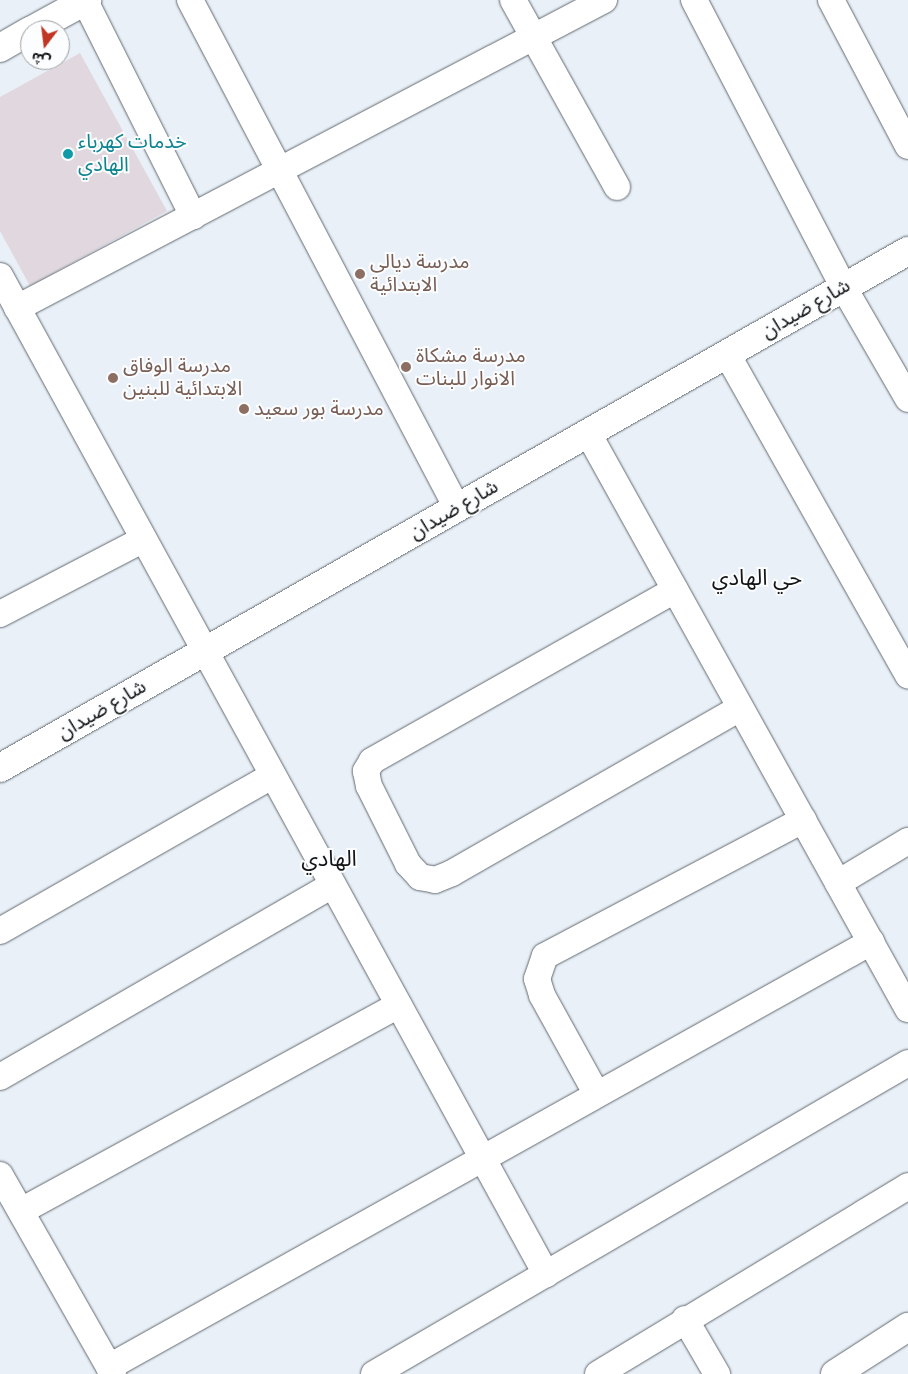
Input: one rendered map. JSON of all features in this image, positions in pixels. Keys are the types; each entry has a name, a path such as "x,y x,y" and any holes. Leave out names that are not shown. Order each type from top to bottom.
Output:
{"street":[{"path":"51,20 86,0 194,216"},
{"path":"190,0 457,508"},
{"path":"513,0 617,187"},
{"path":"18,308 604,0"},
{"path":"831,0 908,146"},
{"path":"703,4 844,288 908,399"},
{"path":"0,48 20,37"},
{"name":"شارع ضيدان","path":"0,768 908,252"},
{"path":"0,276 546,1274"},
{"path":"728,354 908,676"},
{"path":"588,433 908,1009"},
{"path":"0,614 144,539"},
{"path":"675,590 372,760 366,772 368,786 408,864 420,877 435,880 452,873 740,708"},
{"path":"0,931 273,775"},
{"path":"596,1093 542,995 537,979 545,956 803,820"},
{"path":"838,883 908,841"},
{"path":"0,1077 333,885"},
{"path":"2,1181 21,1211 111,1371 481,1156 871,942"},
{"path":"21,1211 399,1005"},
{"path":"374,1374 908,1063"},
{"path":"598,1374 685,1319 908,1186"},
{"path":"685,1319 717,1374"},
{"path":"835,1374 908,1327"}],"building":[{"name":"خدمات كهرباء الهادي","path":"80,53 167,211 30,286 0,231 0,97 49,70 70,70 70,58"}],"place":[{"name":"خدمات كهرباء الهادي","path":"68,154"},
{"name":"مدرسة ديالى الابتدائية","path":"360,274"},
{"name":"مدرسة مشكاة الانوار للبنات","path":"406,367"},
{"name":"مدرسة الوفاق الابتدائية للبنين","path":"113,378"},
{"name":"مدرسة بور سعيد","path":"244,409"}],"district":[{"name":"حي الهادي","path":"757,579"},
{"name":"الهادي","path":"329,860"}]}
